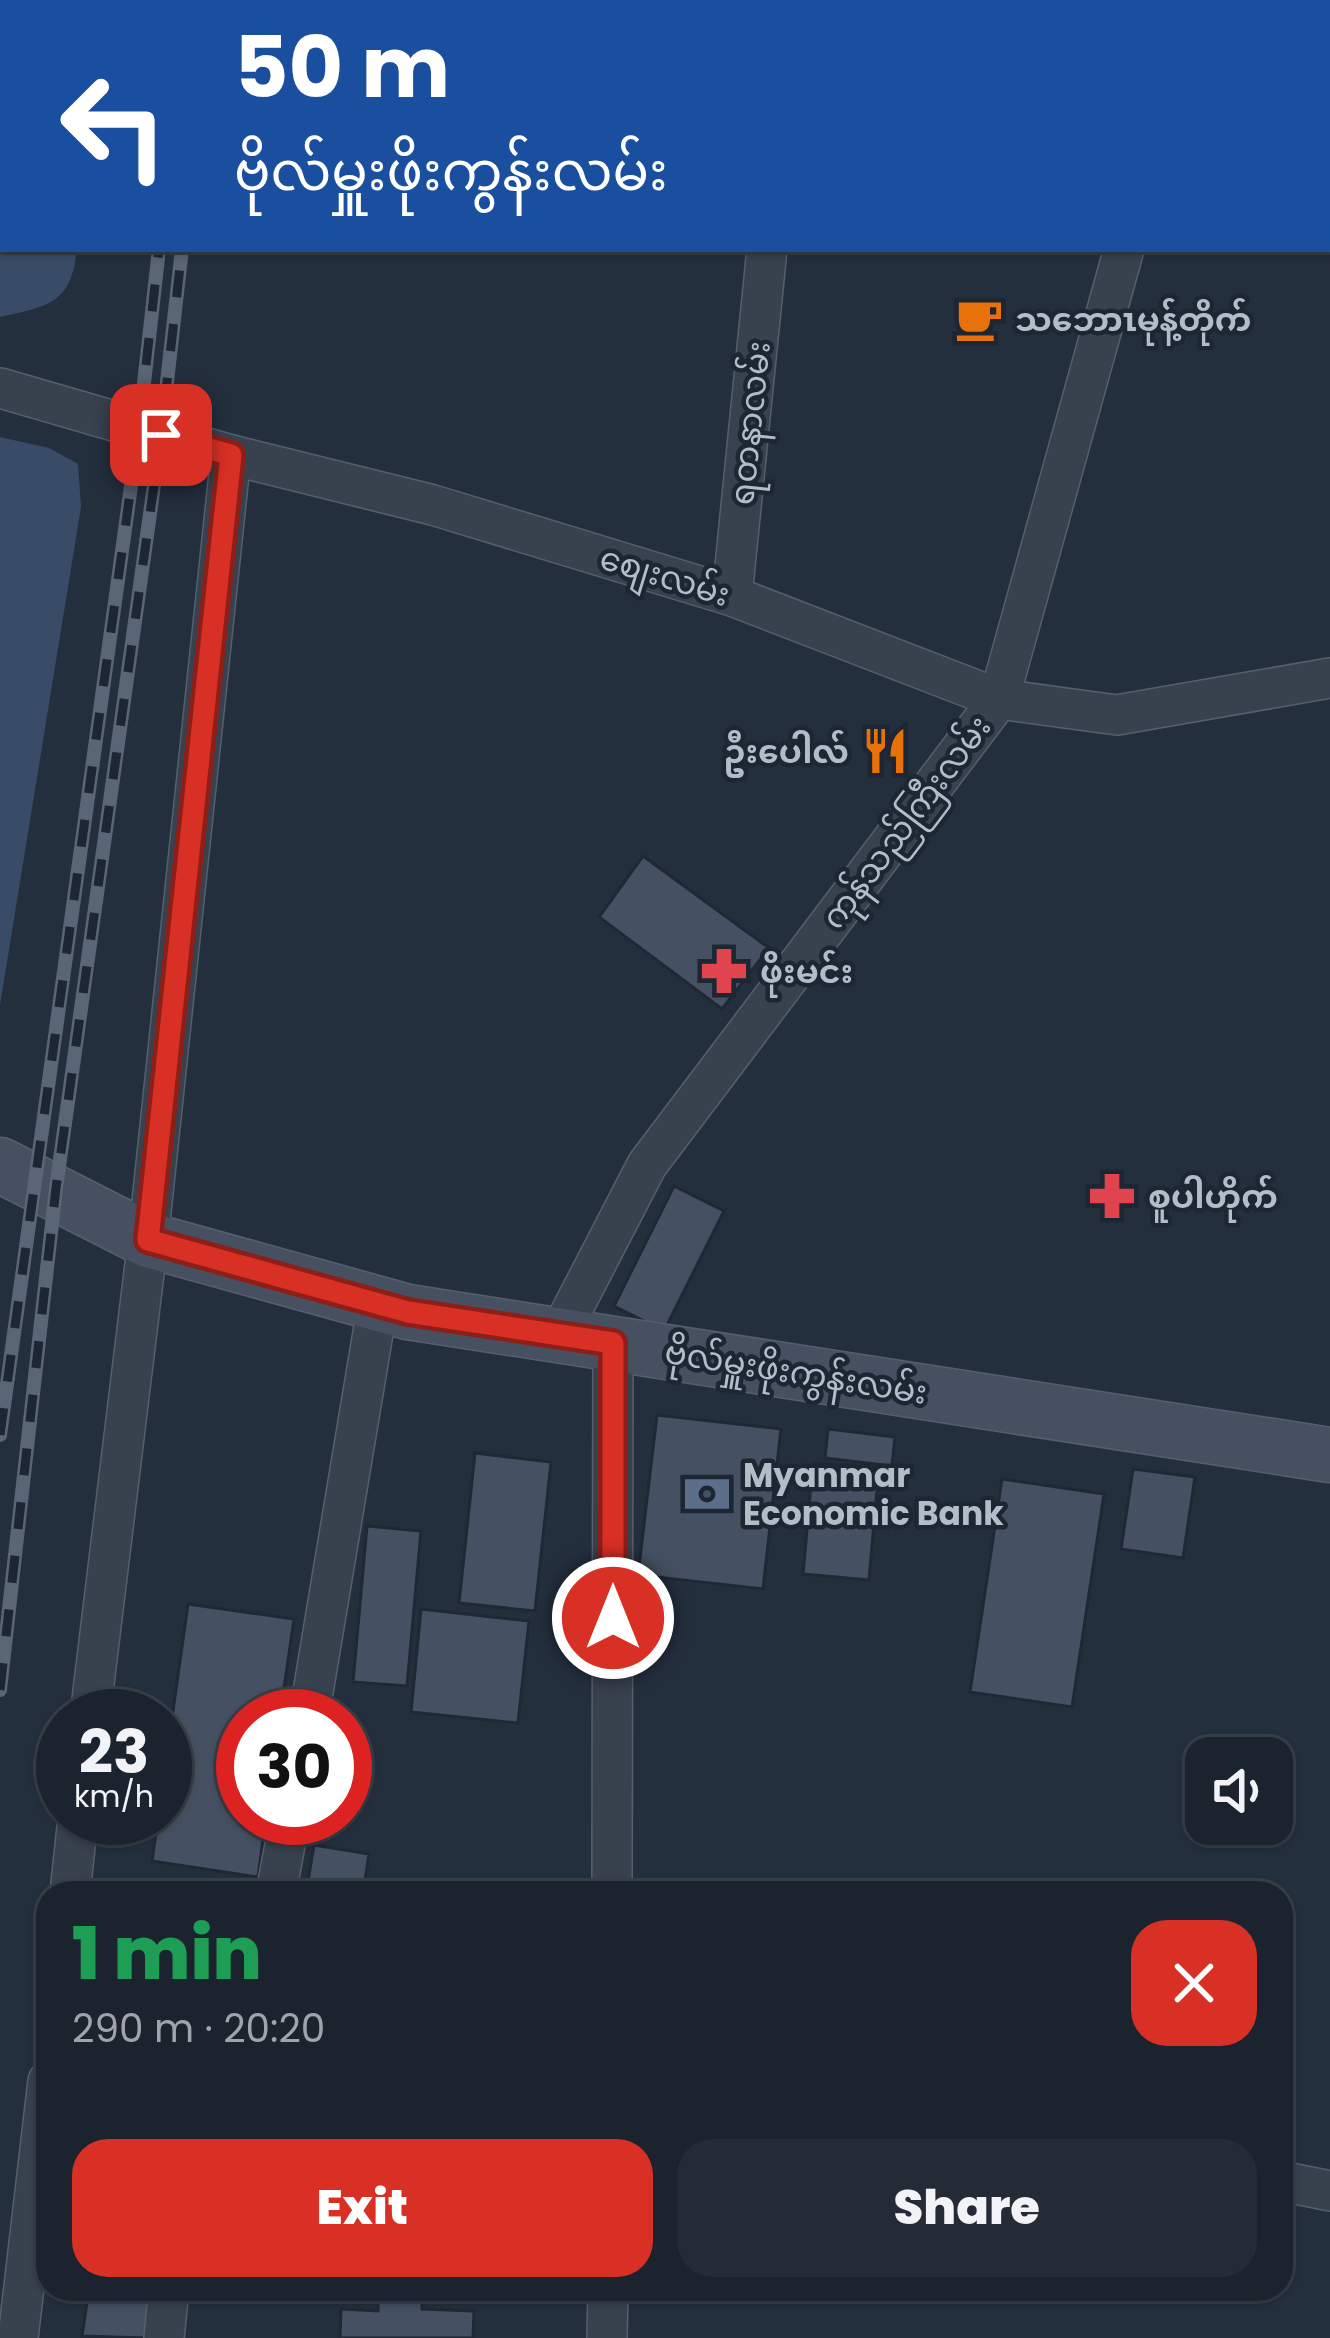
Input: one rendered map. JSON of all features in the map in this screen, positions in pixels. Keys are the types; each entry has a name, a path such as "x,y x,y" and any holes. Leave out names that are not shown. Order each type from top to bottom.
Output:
{"street":[{"name":"ရတနာလမ်း","path":"732,596 767,252"},
{"name":"ကုန်သည်ကြီးလမ်း","path":"559,1335 647,1165 999,698 1123,252"},
{"name":"စျေးလမ်း","path":"0,388 231,455 433,505 732,596 999,698 1117,716 1330,678"},
{"path":"93,1689 148,1240 231,455"},
{"name":"ဗိုလ်မှူးဖိုးကွန်းလမ်း","path":"0,1165 148,1240 378,1303 559,1335 1329,1445"},
{"path":"313,1689 378,1303"},
{"path":"612,1881 613,1343"},
{"path":"71,1881 75,1845"},
{"path":"278,1881 285,1845"},
{"path":"1293,2183 1330,2191"},
{"path":"18,2338 36,2184"},
{"path":"164,2338 168,2301"},
{"path":"608,2301 608,2338"}],"water":[{"path":"0,252 76,252 69,281 55,300 0,317"},
{"path":"0,437 49,448 78,464 81,507 0,1005"}],"building":[{"path":"643,856 769,948 722,1009 599,917"},
{"path":"674,1186 724,1211 664,1331 614,1306"},
{"path":"657,1415 781,1429 763,1589 638,1575"},
{"path":"828,1429 895,1437 892,1466 825,1458"},
{"path":"475,1453 551,1462 535,1611 459,1603"},
{"path":"813,1463 879,1468 869,1580 803,1574"},
{"path":"1133,1469 1195,1477 1183,1558 1121,1549"},
{"path":"1002,1479 1104,1494 1072,1707 970,1692"},
{"path":"367,1526 421,1531 407,1686 353,1682"},
{"path":"188,1604 294,1619 284,1689 216,1689 216,1845 262,1845 258,1877 152,1861 154,1845 192,1845 192,1689 176,1689"},
{"path":"421,1609 529,1621 518,1723 411,1712"},
{"path":"314,1845 369,1854 365,1881 308,1881"},
{"path":"87,2301 152,2301 147,2338 82,2336"},
{"path":"378,2301 422,2301 422,2309 474,2311 473,2338 340,2338 341,2309 378,2311"}],"railway":[{"path":"0,1435 139,428 159,252"},
{"path":"0,1690 56,1188 161,435 182,252"}],"place":[{"name":"သဘောၤမုန့်တိုက်","path":"979,319"},
{"name":"ဦးပေါလ်","path":"885,751"},
{"name":"ဖိုးမင်း","path":"724,971"},
{"name":"စူပါဟိုက်","path":"1112,1196"},
{"name":"Myanmar Economic Bank","path":"707,1494"}],"route":[{"path":"161,435 231,455 148,1240 408,1312 613,1343 613,1618"}]}
